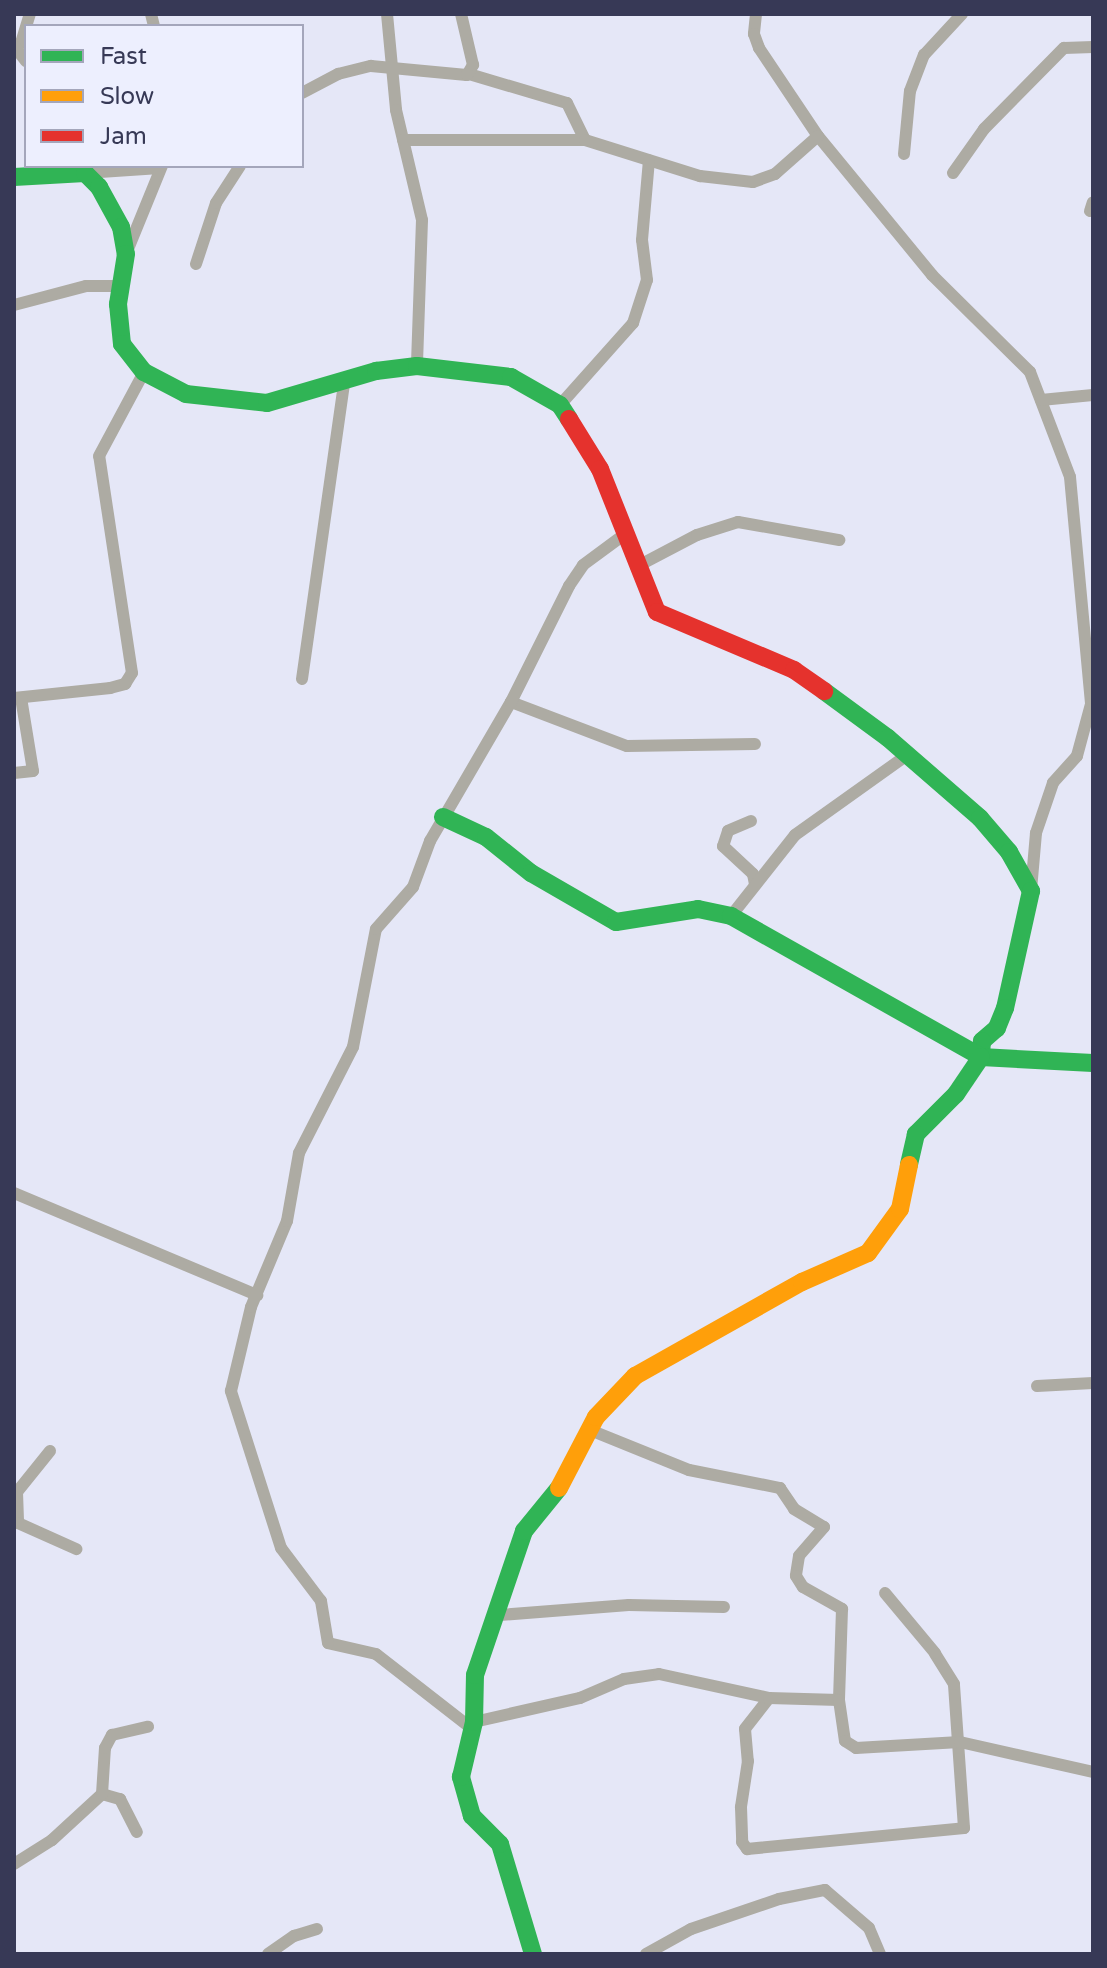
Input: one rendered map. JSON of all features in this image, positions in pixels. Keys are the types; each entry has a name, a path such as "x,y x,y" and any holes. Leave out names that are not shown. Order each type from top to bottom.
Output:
{"street":[{"path":"387,14 403,140 422,220 417,366"},
{"path":"461,14 473,65 469,74"},
{"path":"533,1954 497,1839 472,1816 464,1800 461,1777 472,1725 475,1675 500,1615 524,1531 572,1471 590,1430 617,1392 635,1376 802,1282 868,1253 895,1222 916,1134 956,1094 981,1057 982,1041 997,1028 1005,1008 1031,891 1040,821 1053,783 1077,756 1091,704 1070,477 1030,372 932,275 818,136 759,48 754,34 756,14"},
{"path":"904,154 910,91 924,55 962,14"},
{"path":"15,47 24,27"},
{"path":"953,173 984,129 1064,48 1093,47"},
{"path":"304,92 349,71 393,67 469,74 567,103 585,140"},
{"path":"403,140 585,140 700,176 753,182 775,174 818,136"},
{"path":"560,405 633,323 647,280 642,240 649,160"},
{"path":"14,177 122,168"},
{"path":"161,168 156,190 126,254 117,321 122,344 144,372 186,394 253,402 291,399 376,371 417,366 511,377 560,405 585,439 657,612 794,670 907,755 980,818 1009,852 1031,891"},
{"path":"196,264 212,211 239,168"},
{"path":"83,169 109,201 126,254"},
{"path":"14,305 86,286 121,286"},
{"path":"14,773 33,771 17,698 110,688 125,684 132,673 99,456 144,372"},
{"path":"302,679 344,383"},
{"path":"1041,400 1093,395"},
{"path":"636,567 689,539 738,522 839,540"},
{"path":"472,1725 376,1654 328,1643 325,1610 284,1558 254,1452 232,1401 247,1320 287,1221 293,1171 304,1138 353,1047 363,1008 369,945 387,913 413,887 443,817 511,702 583,565 625,534"},
{"path":"511,702 627,746 755,744"},
{"path":"731,916 776,854 821,812 907,755"},
{"path":"443,817 486,837 531,873 608,919 698,909 731,916 981,1057 1093,1063"},
{"path":"751,821 728,831 723,846 753,874 755,884"},
{"path":"14,1193 257,1295"},
{"path":"1037,1386 1093,1383"},
{"path":"590,1430 689,1470 780,1488 794,1509 824,1527 799,1556 796,1576 803,1587 842,1609 839,1700 845,1741 856,1748 960,1742 1093,1772"},
{"path":"14,1539 18,1523 17,1492 50,1451"},
{"path":"18,1523 76,1549"},
{"path":"769,1698 745,1729 741,1822 742,1842 751,1850 964,1828 954,1684 935,1653 885,1593"},
{"path":"500,1615 629,1605 724,1607"},
{"path":"472,1725 659,1674 769,1698 839,1700"},
{"path":"14,1864 52,1840 102,1794 107,1740 148,1727"},
{"path":"102,1794 120,1799 137,1832"},
{"path":"646,1954 691,1929 779,1899 825,1890 869,1928 880,1954"},
{"path":"268,1954 294,1936 317,1929"}],"traffic: fast":[{"path":"14,177 85,173 99,187 121,227 126,254 118,304 122,344 144,372 186,394 267,403 376,371 417,366 511,377 560,405 569,419"},
{"path":"824,691 888,738 980,818 1009,852 1031,891 1005,1008 997,1028 982,1041 981,1057 1093,1063"},
{"path":"443,817 486,837 531,873 616,922 698,909 731,916 981,1057 956,1094 916,1134 909,1165"},
{"path":"533,1954 500,1844 472,1816 461,1777 474,1722 475,1675 524,1531 559,1488"}],"traffic: slow":[{"path":"559,1488 596,1417 635,1376 802,1282 868,1253 900,1209 909,1165"}],"traffic: jam":[{"path":"569,419 600,469 657,612 794,670 824,691"}]}
